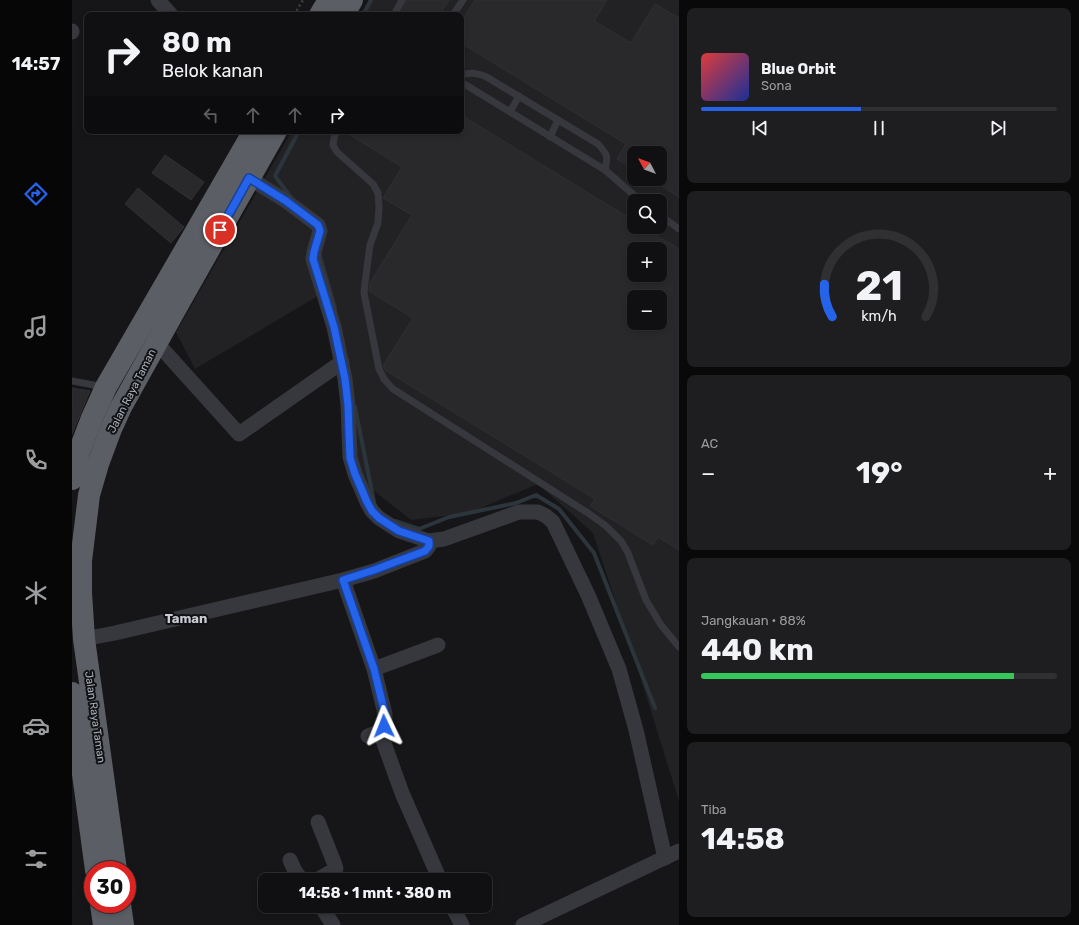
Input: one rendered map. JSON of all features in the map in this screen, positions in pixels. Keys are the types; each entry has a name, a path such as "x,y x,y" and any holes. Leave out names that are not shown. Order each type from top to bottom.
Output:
{"highway":[{"path":"322,12 329,0"},
{"path":"346,12 352,0"},
{"name":"Jalan Raya Taman","path":"72,479 79,452 106,387 252,134"},
{"name":"Jalan Raya Taman","path":"115,861 84,639 80,593 81,561 89,495 98,464 111,429 122,407 274,134"},
{"name":"Jalan Raya Taman","path":"73,705 77,762 94,861"},
{"path":"102,913 104,925"},
{"path":"121,913 123,925"}],"street":[{"path":"158,0 168,12"},
{"path":"249,178 286,201 318,225 320,231 313,259 334,327 342,362 347,394 350,458 355,474 372,511 379,518 399,531 429,541 444,539 519,512 538,512 546,516 553,522 588,596 619,669 672,855 523,925"},
{"path":"157,342 239,434 342,362"},
{"path":"84,639 343,580 425,551 429,546 429,541"},
{"path":"343,580 374,669 385,714 386,722 384,726 374,734 437,873"},
{"path":"374,669 438,644"},
{"path":"318,822 336,869 334,872 329,873"},
{"path":"290,860 297,873"},
{"path":"325,913 333,925"},
{"path":"456,913 462,925"}],"lane":[{"path":"396,12 402,0"},
{"path":"455,12 463,0"},
{"path":"464,74 476,72 485,76 598,144 606,152 607,160 605,170"},
{"path":"464,84 605,170 633,194"},
{"path":"510,112 519,96"},
{"path":"550,137 558,120"},
{"path":"336,134 333,145 337,152 373,184 378,193 378,223 370,245 364,293 379,369 384,379 393,388 606,526 621,541 628,554 646,600 661,625 679,647"},
{"path":"667,220 679,228"},
{"path":"72,374 81,382"},
{"path":"72,381 106,387"}],"path":[{"path":"296,12 303,0"}],"shaded area":[{"path":"369,0 679,0 679,801 593,533 538,484 469,513 411,520 360,480 323,293 195,369 176,332 290,134 464,134 464,12 362,12"}],"building":[{"path":"407,0 449,0 441,12 401,12"},
{"path":"475,0 607,0 594,21 631,43 655,4 679,18 679,197 662,186 667,186 667,146 627,146 627,165 617,159 626,144 464,45 464,17"},
{"path":"464,117 627,217 627,234 654,234 679,249 679,550 658,537 653,545 590,506 595,499 385,370 383,366 413,318 369,291 370,283 412,215 383,198 402,167 349,134 464,134"},
{"path":"165,155 204,182 191,200 152,173"},
{"path":"138,188 184,227 171,243 125,204"},
{"path":"72,388 90,391 72,434"}],"waterway":[{"path":"365,12 371,0"},
{"path":"290,196 275,176 297,134"},
{"path":"319,253 335,308"},
{"path":"355,407 374,502"},
{"path":"395,521 419,529 449,517 516,503 536,495 559,509 594,553 655,708"}],"district":[{"name":"Taman","path":"186,618"}],"route":[{"path":"220,230 249,178 286,201 318,225 320,231 313,259 334,327 345,379 348,405 348,438 350,458 355,474 367,502 372,511 379,518 399,531 429,541 429,546 425,551 343,580 374,669 385,714 386,722 384,726"}]}
